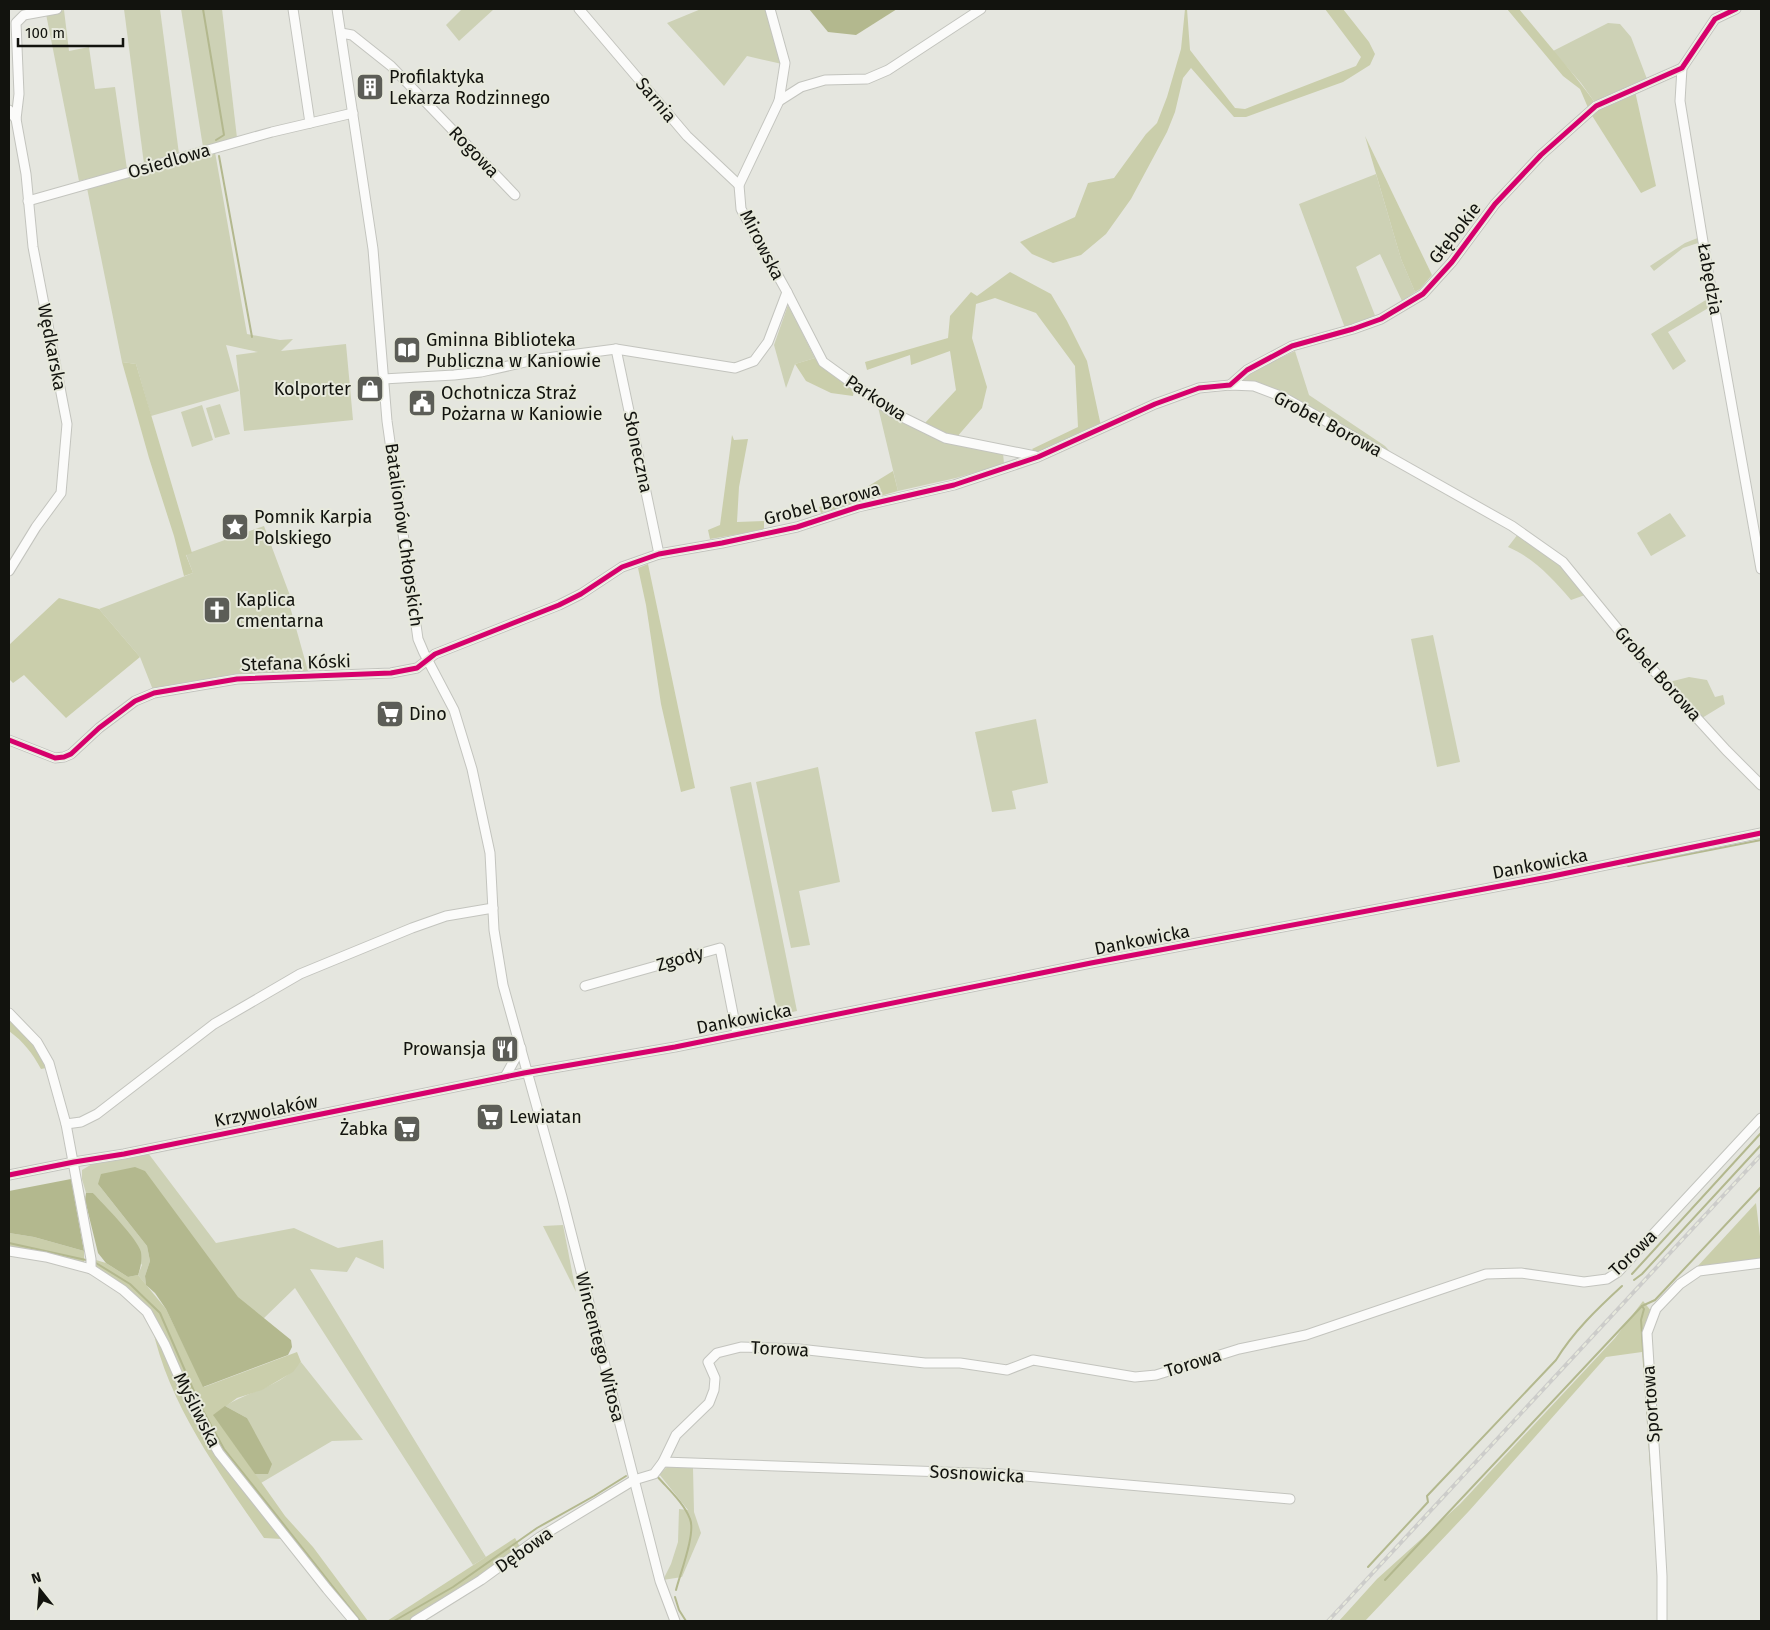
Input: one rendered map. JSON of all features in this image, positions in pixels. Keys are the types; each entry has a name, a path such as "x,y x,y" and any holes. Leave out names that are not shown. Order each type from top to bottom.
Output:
{"street":[{"path":"16,119 19,94 16,23 24,16 57,9"},
{"path":"293,9 310,123"},
{"name":"Batalionów Chłopskich","path":"337,9 373,249 388,421 418,639 454,710 468,753 490,853 496,947 499,964 528,1073"},
{"name":"Sarnia","path":"579,9 687,136 739,186"},
{"name":"Mirowska","path":"384,379 480,372 539,359 616,350 735,368 754,361 768,342 787,292 741,209 739,186 779,101 785,63 770,9"},
{"path":"779,101 801,87 825,80 867,79 888,70 981,9"},
{"path":"1711,9 1715,19"},
{"path":"1682,68 1715,19 1736,9"},
{"name":"Rogowa","path":"341,33 352,35 391,66 515,195"},
{"name":"Głębokie","path":"1230,385 1248,370 1292,346 1381,319 1423,294 1452,262 1494,204 1541,155 1596,106 1682,68"},
{"name":"Łabędzia","path":"1682,68 1680,101 1758,536 1761,569"},
{"name":"Wędkarska","path":"9,110 16,119 26,174 33,247 67,424 61,493 36,527 9,571"},
{"name":"Osiedlowa","path":"28,202 310,123 353,113"},
{"name":"Parkowa","path":"787,292 823,362 892,412 945,438 1038,457"},
{"name":"Słoneczna","path":"616,350 659,554"},
{"name":"Grobel Borowa","path":"427,660 434,654 564,603 622,567 659,554 798,527 858,507 954,485 1038,457 1155,404 1199,388 1230,385 1254,386 1284,397 1512,526 1563,562 1634,649 1726,750 1761,785"},
{"path":"1007,451 1008,467"},
{"name":"Stefana Kóski","path":"9,740 55,758 64,757 71,754 99,728 135,701 154,693 237,679 391,673 417,668 427,660"},
{"name":"Dankowicka","path":"528,1073 737,1034 1761,833"},
{"path":"66,1124 81,1122 97,1114 214,1024 300,974 446,916 493,908"},
{"name":"Zgody","path":"585,986 720,948 737,1034"},
{"path":"9,1013 37,1042 49,1064 66,1124 74,1162 91,1259 91,1269"},
{"path":"505,1077 521,1048"},
{"name":"Krzywolaków","path":"9,1175 134,1152 528,1073"},
{"name":"Wincentego Witosa","path":"528,1073 562,1197 660,1581 675,1621"},
{"name":"Torowa","path":"634,1480 654,1474 663,1462 676,1435 709,1403 714,1390 715,1378 708,1362 717,1353 741,1347 799,1349 925,1363 960,1362 1007,1370 1033,1360 1135,1377 1156,1375 1239,1349 1306,1335 1486,1274 1521,1273 1584,1282 1607,1279 1618,1272 1761,1118"},
{"name":"Myśliwska","path":"9,1251 46,1257 91,1269 123,1290 147,1312 165,1344 192,1407 219,1453 354,1621"},
{"name":"Sportowa","path":"1662,1621 1660,1532 1647,1334 1656,1309 1680,1284 1699,1271 1761,1263"},
{"name":"Sosnowicka","path":"663,1462 1001,1474 1290,1499"},
{"name":"Dębowa","path":"415,1621 481,1580 540,1537 634,1480"}],"shaded area":[{"path":"124,9 160,9 179,154 144,164"},
{"path":"181,9 222,9 237,138 203,147"},
{"path":"462,9 494,9 459,41 446,25"},
{"path":"701,9 768,9 782,64 747,56 724,86 667,23"},
{"path":"809,9 897,9 856,35 828,32"},
{"path":"1185,9 1187,9 1190,50 1235,108 1245,109 1356,66 1361,57 1325,9 1343,9 1369,42 1375,54 1370,65 1343,82 1246,117 1234,117 1191,68 1183,78 1175,112 1167,132 1131,199 1106,234 1081,255 1053,263 1032,254 1020,242 1075,217 1088,183 1114,178 1146,134 1157,123 1181,49"},
{"path":"1507,9 1519,9 1596,104 1589,110 1580,89 1563,76"},
{"path":"64,10 69,51 89,47 95,89 115,87 127,169 79,181 46,14"},
{"path":"1608,23 1620,24 1631,37 1647,79 1596,104 1581,83 1553,51"},
{"path":"1635,91 1656,186 1641,193 1591,114 1597,109"},
{"path":"1365,136 1432,275 1415,292 1401,259"},
{"path":"215,152 247,334 280,340 293,339 281,351 346,344 353,420 244,431 236,355 258,352 226,345 239,391 151,416 136,364 122,362 87,188"},
{"path":"1376,174 1401,259 1415,292 1402,301 1380,254 1356,267 1376,318 1345,328 1299,204"},
{"path":"1700,237 1701,242 1683,248 1654,271 1650,266 1685,243"},
{"path":"1010,272 1051,294 1067,321 1087,361 1101,426 1036,453 1032,449 1078,427 1075,366 1036,313 995,298 976,304 972,338 987,387 982,408 956,438 924,424 956,390 950,351 911,365 910,355 867,370 865,362 948,338 950,316 971,292 977,296"},
{"path":"1709,298 1710,307 1668,332 1686,361 1673,370 1651,334"},
{"path":"788,305 815,358 795,364 786,388 774,345"},
{"path":"1295,351 1309,395 1385,446 1394,456 1286,394 1238,382 1249,373"},
{"path":"815,358 820,366 854,390 853,396 831,393 806,381 795,364"},
{"path":"122,362 136,364 192,553 186,555 193,573 184,576 174,536 149,458"},
{"path":"220,404 230,434 215,438 206,408"},
{"path":"202,405 213,440 192,447 181,412"},
{"path":"878,407 898,417 1003,453 1004,464 956,478 898,491"},
{"path":"732,435 734,440 748,439 739,487 737,522 764,521 764,530 710,539 708,530 720,525"},
{"path":"893,471 898,491 821,513 819,507 854,495"},
{"path":"1670,513 1686,536 1651,556 1637,533"},
{"path":"264,526 292,601 289,603 308,671 230,677 191,682 153,690 140,657 99,609 193,573 186,554"},
{"path":"1518,534 1559,564 1585,595 1571,600 1535,563 1508,547"},
{"path":"648,564 695,788 681,792 661,704 646,605 638,568"},
{"path":"59,598 99,609 140,657 66,718 24,675 13,683 9,679 9,645"},
{"path":"1433,635 1460,762 1437,767 1411,639"},
{"path":"1689,677 1707,680 1715,697 1723,695 1725,704 1702,718 1669,682"},
{"path":"1036,719 1048,783 1012,791 1016,809 992,812 975,732"},
{"path":"818,767 840,882 799,891 810,945 791,948 756,782"},
{"path":"751,782 797,1011 778,1015 730,787"},
{"path":"9,1017 34,1041 46,1068 41,1069 27,1048 9,1031"},
{"path":"148,1153 216,1243 294,1228 338,1248 383,1240 384,1269 356,1257 347,1272 310,1269 486,1557 473,1565 295,1288 263,1319 98,1184 147,1246 150,1261 145,1276 146,1285 138,1275 142,1265 93,1193 86,1193 82,1179 82,1170 92,1164"},
{"path":"135,1167 145,1171 238,1297 291,1340 292,1347 288,1355 203,1387 166,1309 155,1293 146,1285 145,1276 150,1261 147,1246 98,1184 101,1174"},
{"path":"71,1179 84,1251 34,1237 9,1233 9,1191"},
{"path":"86,1193 93,1193 134,1239 141,1252 141,1266 138,1275 128,1277 106,1263 98,1253 85,1200"},
{"path":"1756,1203 1761,1260 1696,1268"},
{"path":"563,1225 576,1292 543,1226"},
{"path":"9,1233 34,1237 84,1251 84,1264 9,1248"},
{"path":"96,1260 106,1263 128,1277 138,1275 166,1309 204,1387 297,1352 301,1362 293,1372 262,1390 237,1398 214,1415 285,1516 313,1547 368,1621 357,1621 282,1539 264,1538 210,1458 178,1401 156,1342 149,1310 96,1268"},
{"path":"1643,1301 1652,1312 1643,1333 1642,1352 1606,1357 1469,1511 1365,1621 1339,1621 1377,1579 1460,1504 1615,1338"},
{"path":"301,1362 363,1440 332,1441 261,1483 255,1474 268,1474 247,1418 225,1406 275,1383"},
{"path":"225,1406 247,1418 272,1464 268,1474 255,1474 213,1415"},
{"path":"668,1466 693,1468 694,1512 701,1533 682,1577 663,1580 671,1564 678,1542 679,1509 688,1510 659,1474"},
{"path":"515,1538 520,1547 441,1604 409,1621 387,1621"}],"waterway":[{"path":"203,9 224,135 216,140"},
{"path":"219,156 252,337"},
{"path":"1628,866 1761,840"},
{"path":"1632,1274 1761,1133"},
{"path":"1634,1280 1642,1274 1761,1145"},
{"path":"1655,1527 1641,1320 1644,1309 1642,1306 1655,1300 1761,1187"},
{"path":"9,1243 86,1260"},
{"path":"96,1263 130,1284 160,1313 200,1405 224,1449 360,1621"},
{"path":"1368,1567 1428,1502 1427,1496 1556,1360 1586,1321 1622,1286"},
{"path":"1385,1580 1642,1306"},
{"path":"394,1621 453,1587 537,1528 626,1476"},
{"path":"657,1476 684,1507 690,1519 691,1534 676,1590"},
{"path":"1658,1571 1658,1614"},
{"path":"675,1597 679,1610 686,1621"}],"railway":[{"path":"1328,1621 1761,1155"}],"cycle path":[{"path":"9,740 55,758 64,757 71,754 99,728 135,701 154,693 237,679 391,673 417,668 435,654 559,605 581,594 622,567 659,554 797,527 858,507 954,485 1038,457 1155,404 1199,388 1230,385 1247,370 1292,346 1381,319 1423,294 1452,262 1495,204 1541,155 1596,106 1682,68 1715,19 1736,9"},
{"path":"9,1175 124,1154 524,1073 675,1047 1091,963 1548,877 1761,833"}],"place":[{"name":"Profilaktyka Lekarza Rodzinnego","path":"370,87"},
{"name":"Gminna Biblioteka Publiczna w Kaniowie","path":"407,350"},
{"name":"Kolporter","path":"370,389"},
{"name":"Ochotnicza Straż Pożarna w Kaniowie","path":"422,403"},
{"name":"Pomnik Karpia Polskiego","path":"235,527"},
{"name":"Kaplica cmentarna","path":"217,610"},
{"name":"Dino","path":"390,714"},
{"name":"Prowansja","path":"505,1049"},
{"name":"Lewiatan","path":"490,1117"},
{"name":"Żabka","path":"407,1129"}]}
